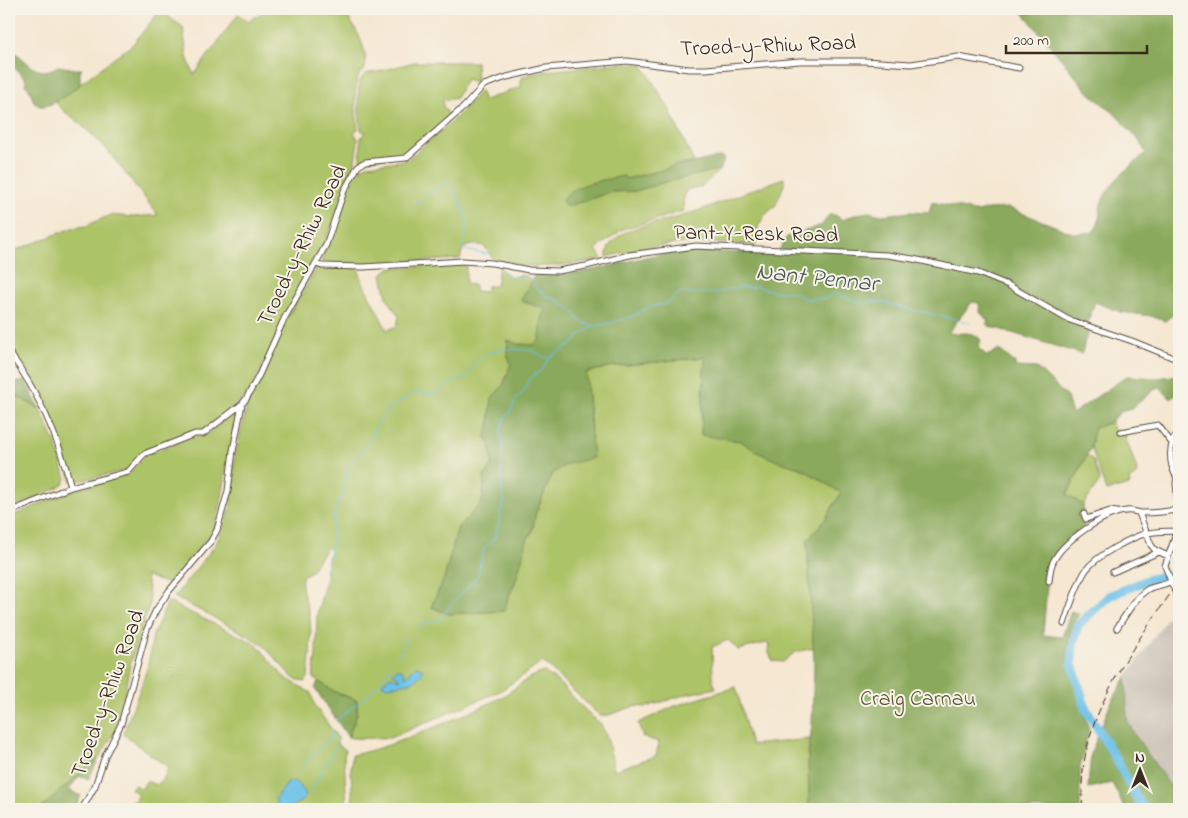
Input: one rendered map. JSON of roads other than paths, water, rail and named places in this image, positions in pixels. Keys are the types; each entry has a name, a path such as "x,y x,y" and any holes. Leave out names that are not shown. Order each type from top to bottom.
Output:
{"street":[{"name":"Troed-y-Rhiw Road","path":"82,809 95,786 105,756 121,724 147,629 156,610 169,591 211,541 217,530 228,490 242,404 259,375 284,319 316,264 331,232 344,191 358,166 365,162 406,158 464,108 480,88 507,76 558,66 627,61 706,70 800,61 864,61 911,64 958,57 1019,68"},
{"name":"Pant-Y-Resk Road","path":"316,264 322,266 363,267 463,261 492,263 529,270 558,271 629,255 696,246 887,255 978,273 1008,285 1067,319 1132,341 1179,360"},
{"path":"9,352 22,371 53,432 63,457 71,487"},
{"path":"9,512 71,487 128,472 144,454 195,434 203,434 242,404"},
{"path":"1121,432 1158,425 1172,442"},
{"path":"1179,431 1172,442 1170,451 1174,473 1178,478 1176,483 1179,509 1178,531 1166,566 1179,601"},
{"path":"1049,581 1052,563 1078,534 1087,527 1117,512 1128,510 1139,513 1162,512 1179,509"},
{"path":"1084,514 1086,520 1110,511 1117,512"},
{"path":"1139,513 1151,545 1155,550 1168,556"},
{"path":"1064,624 1087,570 1097,559 1146,534 1178,531"},
{"path":"1113,572 1159,552"},
{"path":"1117,628 1142,594 1149,589 1167,585 1171,580"}],"water":[{"path":"416,666 423,671 415,680 408,683 383,685 383,682 391,676 400,680 393,673 396,669 402,669 406,677"},
{"path":"295,781 305,792 306,797 292,806 276,809 275,798 289,782"}],"waterway":[{"path":"414,202 419,202 448,181 458,197 468,222 463,248 487,254"},
{"path":"499,267 511,277 527,276 542,293 571,309 580,321 594,326"},
{"name":"Nant Pennar","path":"416,628 442,618 448,608 477,577 484,549 496,536 504,503 501,480 503,445 500,431 516,399 523,392 530,378 542,370 550,357 571,345 582,333 594,326 631,317 649,307 666,304 679,293 715,293 740,287 750,288 755,286 776,292 793,292 806,299 825,299 835,293 864,304 876,301 970,323"},
{"path":"326,568 332,543 333,519 336,507 344,492 347,469 372,438 374,429 390,407 418,392 436,395 447,385 468,376 478,361 490,353 504,349 530,350 548,358"},
{"path":"1143,809 1086,709 1072,664 1073,646 1078,625 1109,596 1150,579 1179,574"},
{"path":"399,656 406,638"},
{"path":"336,720 366,697 382,681 392,665"},
{"path":"302,769 324,742 330,740 333,731"},
{"path":"311,795 334,751 338,738"}],"railway":[{"path":"1083,809 1082,777 1087,746 1097,717 1110,688 1126,660 1179,581"}],"park label":[{"name":"Craig Carnau","path":"918,700"}]}
